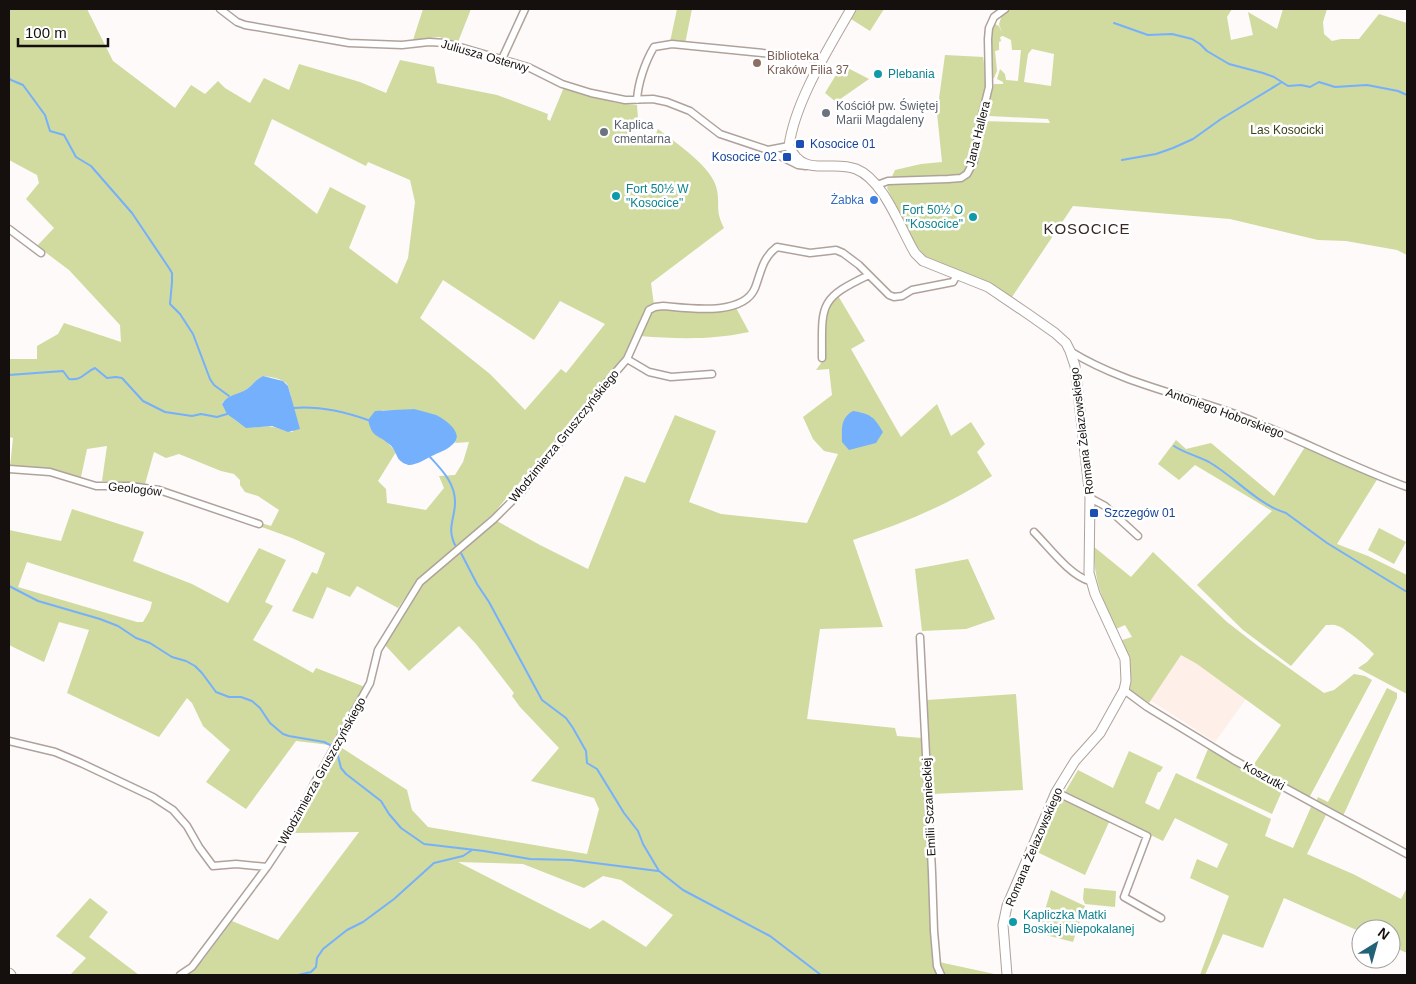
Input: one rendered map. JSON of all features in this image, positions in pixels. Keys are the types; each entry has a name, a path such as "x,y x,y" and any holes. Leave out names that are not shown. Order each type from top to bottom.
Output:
{"street":[{"name":"Juliusza Osterwy","path":"220,9 236,22 245,25 349,43 402,45 429,42 446,43 528,67 562,84 591,94 613,99 653,99 678,106 690,112 720,134 768,150 798,165 854,168 870,177 877,186"},
{"path":"502,59 525,9"},
{"path":"808,166 798,161 789,146 801,105 823,59 851,9"},
{"name":"Jana Hallera","path":"877,186 888,181 961,178 967,174 974,161 980,123 989,87 989,28 994,17 1005,9"},
{"path":"637,100 637,92 654,47 672,44 823,59"},
{"name":"Juliusza Osterwy","path":"768,150 789,146"},
{"name":"Romana Żelazowskiego","path":"877,186 914,253 924,261 988,287 1055,333 1070,350 1075,366 1090,498 1090,581 1125,659 1124,690 1100,733 1075,761 1056,792 1007,906 1003,926 1007,975"},
{"path":"9,228 41,252"},
{"name":"Włodzimierza Gruszczyńskiego","path":"180,975 192,967 267,867 289,834 370,683 378,650 420,582 494,519 522,491 627,358 649,310 655,306 717,309 737,304 754,291 766,257 777,248 810,252 836,250 850,257 894,297 902,296 912,290 954,282 957,275"},
{"path":"822,358 824,308 840,290 869,275"},
{"name":"Antoniego Hoborskiego","path":"1070,350 1113,374 1241,416 1407,487"},
{"path":"627,358 649,372 670,376 712,374"},
{"name":"Geologów","path":"9,469 43,471 96,486 130,486 159,490 259,524"},
{"path":"1090,498 1105,506 1138,536"},
{"path":"1034,532 1074,572 1084,580 1090,581"},
{"name":"Emilii Sczanieckiej","path":"920,637 936,966 940,975"},
{"name":"Koszutki","path":"1124,690 1147,707 1234,760 1407,854"},
{"path":"9,741 33,746 72,759 153,796 173,810 187,826 213,866 236,864 267,867"},
{"path":"1056,792 1147,836 1124,897 1162,918"}],"shaded area":[{"path":"1181,655 1197,664 1246,699 1215,742 1150,700"}],"green space":[{"path":"9,9 87,9 113,61 175,108 191,85 205,94 218,81 225,88 250,103 264,78 289,90 299,64 360,82 386,93 400,60 434,67 437,83 497,95 548,114 547,119 550,121 564,87 616,103 637,105 638,119 632,135 653,141 658,129 684,148 701,164 714,181 718,196 718,209 724,228 651,283 654,305 647,307 623,358 494,513 416,582 398,608 357,586 350,597 327,587 313,619 292,611 312,572 317,574 325,553 259,526 261,523 271,526 279,510 258,496 245,492 240,485 240,480 234,474 221,471 179,454 166,458 154,452 145,484 102,481 107,446 87,449 81,477 35,468 10,467 13,438 9,437 9,359 37,359 37,346 58,334 64,323 121,342 120,325 69,270 37,246 54,228 26,199 39,183 37,175 9,160","holes":["272,119 366,166 368,162 410,180 415,202 408,258 397,284 349,248 366,206 330,187 317,214 254,164","443,280 534,340 560,301 605,324 566,373 561,369 525,410 490,374 420,318","261,377 278,379 286,383 290,392 293,432 270,426 255,427 243,425 234,420 224,407 222,403 225,400 247,389","414,409 457,438 455,443 469,442 463,462 455,475 439,476 444,488 426,510 387,503 386,489 378,481 396,452 384,439 382,410"]},
{"path":"423,9 471,9 458,42 439,37 413,40"},
{"path":"677,9 692,9 685,44 670,42"},
{"path":"856,9 884,9 870,31 851,19"},
{"name":"Las Kosocicki","path":"1011,9 1232,9 1227,17 1231,40 1253,35 1248,12 1277,29 1283,9 1327,9 1323,22 1324,34 1332,41 1359,39 1379,14 1407,23 1407,255 1397,250 1346,241 1318,240 1230,219 1073,206 1012,297 927,258 908,232 887,188 895,170 921,164 942,162 937,113 945,55 983,57 985,85 980,121 1050,123 1048,119 989,116 987,112 994,84 1003,84 1003,82 997,79 1000,69 1005,74 1006,80 1018,81 1021,50 1012,50 1011,40 1003,36 1000,37 999,50 995,51 997,71 993,78 990,34 993,24 994,26 995,24 999,26 1002,33 999,24 1002,15","holes":["1032,49 1054,54 1051,86 1024,82 1028,54"]},
{"path":"842,65 869,79 836,102 825,93"},
{"path":"837,294 865,341 851,349 901,437 937,404 951,436 971,422 985,444 977,452 992,476 959,496 924,513 853,540 883,627 820,629 807,719 895,728 897,736 922,738 934,966 937,975 191,975 188,973 203,960 232,921 278,940 359,832 295,833 339,746 407,790 412,810 428,827 587,854 599,809 594,798 531,781 559,748 520,707 512,696 514,693 476,644 459,626 409,671 385,645 422,586 457,553 497,521 588,569 625,476 645,483 675,415 716,431 689,502 721,514 807,523 838,454 824,451 813,439 803,417 832,395 829,369 816,370 824,359 825,309","holes":["458,862 523,864 584,888 603,876 621,880 673,915 646,947 603,920 590,929"]},
{"path":"735,306 749,332 694,338 640,336 650,311 658,308"},
{"path":"1176,440 1186,449 1211,443 1274,496 1305,447 1378,478 1337,544 1368,556 1407,575 1407,694 1358,668 1374,654 1357,638 1335,625 1326,625 1291,666 1243,630 1197,585 1272,511 1195,465 1179,480 1158,464"},
{"path":"72,509 144,532 133,561 192,584 228,603 259,548 286,560 265,602 273,606 253,640 313,673 316,668 365,687 330,745 296,741 246,809 206,782 230,750 203,726 192,703 187,698 159,737 67,693 89,630 59,622 44,662 9,645 9,530 61,541","holes":["27,562 152,602 143,622 137,622 18,587"]},
{"path":"1379,528 1406,542 1394,564 1368,550"},
{"path":"1093,546 1131,577 1153,552 1227,622 1324,693 1334,690 1354,674 1365,676 1372,680 1309,798 1252,767 1281,725 1197,664 1181,655 1149,703 1127,688 1130,671 1119,641 1132,637 1125,625 1116,629 1106,608 1097,580"},
{"path":"968,559 995,619 966,629 922,631 915,569"},
{"path":"1387,688 1397,693 1397,698 1343,816 1316,802 1318,797 1328,802"},
{"path":"1016,694 1023,790 931,794 927,700"},
{"path":"1208,749 1282,791 1272,814 1196,778"},
{"path":"1129,751 1163,767 1158,772 1145,803 1159,810 1176,773 1271,819 1265,836 1293,848 1311,807 1326,815 1307,854 1353,874 1401,899 1407,888 1407,953 1401,950 1401,919 1351,919 1351,928 1284,898 1263,948 1223,934 1205,975 1200,975 1229,896 1190,878 1197,859 1217,868 1228,844 1175,818 1163,841 1065,792 1078,770 1113,788"},
{"path":"1062,797 1110,820 1085,875 1037,852"},
{"path":"1084,888 1116,891 1115,907 1085,904 1083,899"},
{"path":"1051,890 1085,906 1073,942 1038,933"},
{"path":"90,898 108,912 89,937 139,975 71,974 86,958 56,936"},
{"path":"939,962 999,975 943,975"}],"water":[{"path":"263,376 283,381 288,386 300,429 288,432 272,426 246,428 227,414 222,404 224,401 230,396 244,391"},
{"path":"414,409 436,415 452,427 457,435 452,445 444,450 419,463 409,465 400,461 391,446 373,433 368,420 375,411"},
{"path":"853,411 864,413 877,422 883,432 876,443 849,450 842,442 844,420"}],"waterway":[{"path":"1114,23 1148,35 1172,34 1192,39 1207,51 1229,64 1274,77 1288,86 1301,85 1310,87 1319,82 1335,87 1367,85 1398,91 1407,95"},
{"path":"9,78 23,85 45,115 50,131 64,135 76,157 91,166 132,213 172,273 170,304 180,314 193,334 210,379 214,385 229,396"},
{"path":"1122,160 1156,154 1193,139 1221,119 1282,82"},
{"path":"9,375 63,371 69,379 77,379 95,368 107,378 122,378 143,401 165,412 217,417 227,414"},
{"path":"294,408 331,410 368,420"},
{"path":"1174,446 1219,468 1265,503 1286,513 1327,543 1407,592"},
{"path":"430,457 451,484 455,497 451,529 455,545"},
{"path":"461,553 542,700 566,718 573,728 586,751 587,763 597,769 624,813 638,831 643,844 659,871 683,890 770,936 821,975"},
{"path":"9,586 38,601 118,626 172,657 195,666 216,692 229,697 241,697 252,701 260,708 270,723 283,734 324,742 330,745"},
{"path":"337,752 341,768 346,774 381,801 401,828 424,844 530,859 571,860 658,871"},
{"path":"298,975 311,972 316,967 317,958 323,949 347,930 363,922 394,899 434,863 463,856 472,850"}],"place":[{"name":"Biblioteka Kraków Filia 37","path":"757,63"},
{"name":"Plebania","path":"878,74"},
{"name":"Kościół pw. Świętej Marii Magdaleny","path":"826,113"},
{"name":"Kaplica cmentarna","path":"604,132"},
{"name":"Kosocice 01","path":"800,144"},
{"name":"Kosocice 02","path":"787,157"},
{"name":"Fort 50½ W \"Kosocice\"","path":"616,196"},
{"name":"Żabka","path":"874,200"},
{"name":"Fort 50½ O \"Kosocice\"","path":"973,217"},
{"name":"Szczegów 01","path":"1094,513"},
{"name":"Kapliczka Matki Boskiej Niepokalanej","path":"1013,922"}],"district":[{"name":"KOSOCICE","path":"1087,229"}]}
